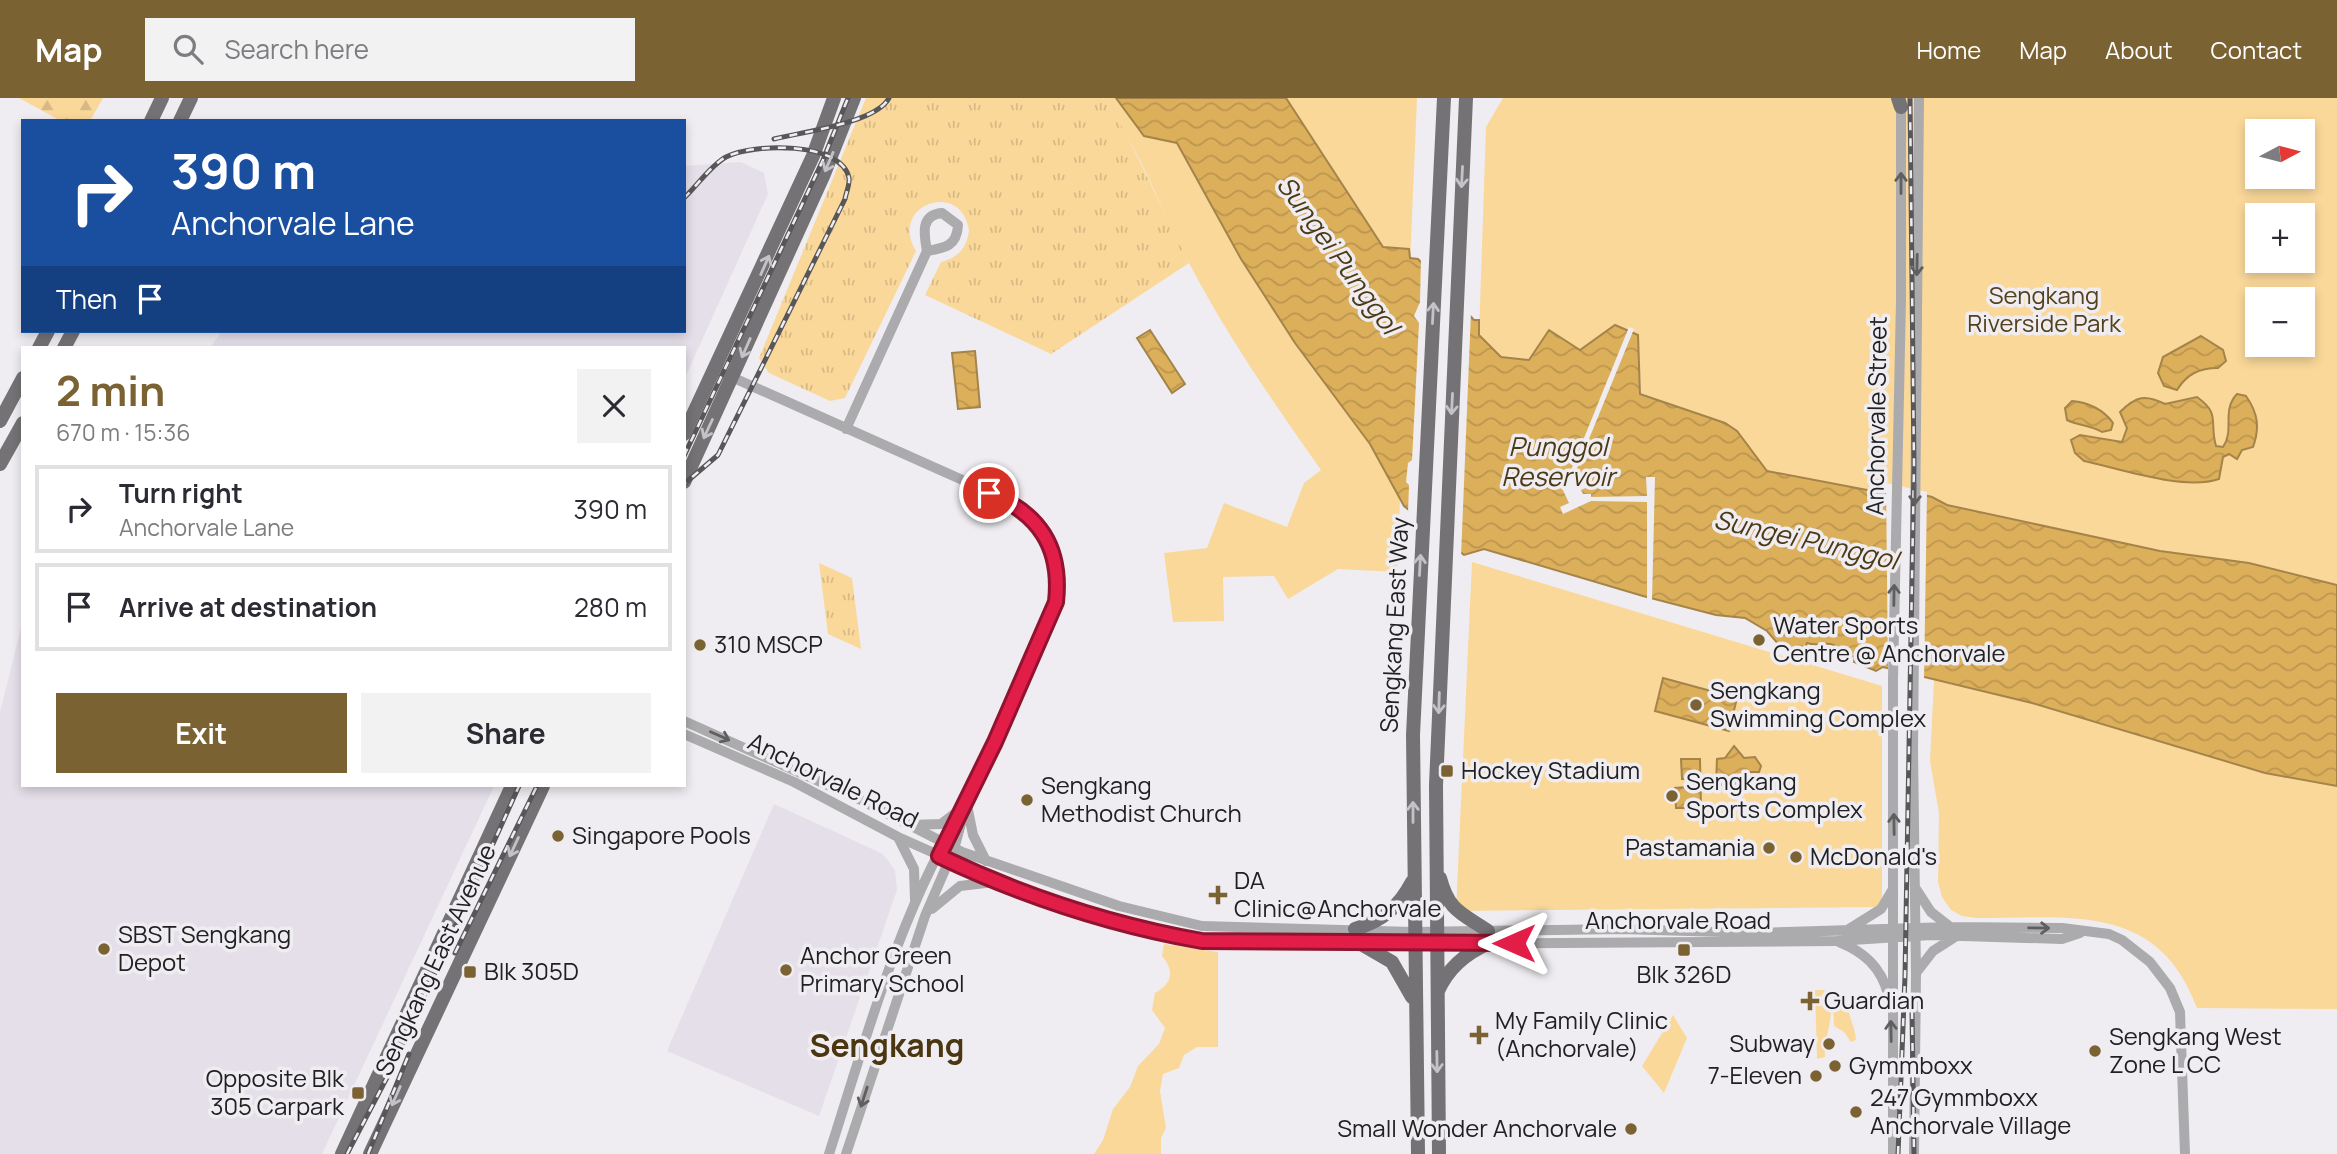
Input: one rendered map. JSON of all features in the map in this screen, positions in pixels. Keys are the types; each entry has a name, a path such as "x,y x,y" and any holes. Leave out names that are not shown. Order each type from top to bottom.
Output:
{"main road":[{"path":"152,119 162,98"},
{"path":"181,119 191,98"},
{"path":"686,430 813,156 834,98"},
{"path":"686,478 788,255 854,98"},
{"name":"Sengkang East Way","path":"1439,1154 1435,937 1441,634 1466,101"},
{"name":"Sengkang East Way","path":"1418,1154 1413,938 1413,735 1443,103"},
{"path":"0,421 21,382"},
{"path":"0,464 21,427"},
{"name":"Sengkang East Avenue","path":"342,1154 513,787"},
{"name":"Sengkang East Avenue","path":"370,1154 543,787"},
{"path":"1436,863 1444,892 1456,912 1489,937 1458,962 1443,979 1436,994"},
{"path":"1355,929 1374,923 1396,907 1413,880"},
{"path":"1361,944 1392,962 1406,982 1415,1005"}],"street":[{"name":"Anchorvale Street","path":"1914,1154 1916,932 1913,750 1919,98"},
{"name":"Anchorvale Street","path":"1893,1154 1891,1002 1895,884 1892,747 1900,101"},
{"path":"846,429 927,251"},
{"path":"716,370 1014,503 1031,516 1054,556 1059,580 1056,602 944,858 846,1154"},
{"name":"Anchorvale Road","path":"686,722 799,771 949,847 1119,906 1202,926 1355,929 1413,938"},
{"name":"Anchorvale Road","path":"686,735 794,782 898,837 997,881 1109,919 1191,939 1227,943 1361,944 1435,937 1836,941 1893,933 2062,928 2109,934 2150,962 2177,1003 2183,1025 2185,1154"},
{"path":"910,825 948,821 967,803"},
{"path":"967,803 973,835 986,861"},
{"path":"898,837 914,869 913,909"},
{"path":"830,1154 889,973 913,909 944,858"},
{"path":"925,916 942,897 960,886 997,881"},
{"path":"1847,930 1881,909 1895,884"},
{"path":"1915,886 1931,912 1954,931 1933,951 1916,974"},
{"name":"Anchorvale Road","path":"1489,937 1620,929 1758,933 1847,930 1893,933"},
{"path":"1836,941 1868,959 1880,972 1891,1002"}],"shaded area":[{"path":"741,162 764,173 768,194 686,376 686,346 211,346 221,333 686,333 686,166"},
{"name":"SBST Sengkang Depot","path":"21,628 21,787 494,787 322,1154 0,1154 0,712"},
{"name":"Anchor Green Primary School","path":"774,804 883,854 895,870 897,890 819,1116 667,1051"}],"green space":[{"path":"19,98 103,98 91,119 57,119"},
{"path":"866,98 1103,98 1122,125 1189,263 1051,354 925,295 941,262 961,251 969,230 963,214 953,205 941,202 929,204 918,211 911,221 910,235 916,251 845,398 830,401 769,373 759,358"},
{"path":"1103,98 1417,98 1397,572 1338,569 1288,599 1274,576 1223,577 1224,621 1173,622 1164,553 1207,548 1224,503 1287,527 1304,483 1321,470 1219,317 1178,242 1128,138"},
{"name":"Sengkang Riverside Park","path":"1503,98 2337,98 2337,585 2249,563 2160,551 1947,505 1932,497 1888,486 1867,490 1766,471 1737,431 1725,423 1641,393 1638,335 1615,325 1580,350 1549,330 1529,360 1501,357 1479,335 1486,127"},
{"name":"Sengkang Sports Complex","path":"1472,562 1882,686 1882,907 1456,911"},
{"path":"819,563 852,578 861,649 828,634"},
{"path":"1934,680 2032,703 2265,773 2337,786 2337,1009 2197,1008 2180,974 2159,949 2135,933 2107,923 2077,919 1977,918 1962,916 1951,910 1942,897 1938,882 1939,813 1930,761"},
{"path":"1164,944 1218,952 1218,1047 1197,1047 1184,1055 1179,1068 1163,1074 1160,1091 1166,1128 1161,1138 1161,1154 1094,1154 1103,1140 1113,1109 1130,1087 1138,1066 1159,1044 1165,1028 1152,1010 1155,993 1165,986 1170,977 1169,967 1162,956"},
{"path":"1815,990 1824,990 1831,1006 1825,1057 1817,1059"},
{"path":"1837,999 1848,1000 1856,1040 1851,1042 1844,1032 1834,1026 1833,1004"},
{"path":"1673,1015 1687,1038 1664,1093 1642,1066"}],"water":[{"name":"Punggol Reservoir","path":"1116,98 1286,98 1383,247 1409,249 1410,258 1418,259 1474,320 1479,320 1479,335 1501,357 1529,360 1549,330 1580,350 1615,325 1638,335 1640,394 1725,423 1737,431 1767,471 1867,490 1888,486 1932,497 1947,505 2160,551 2249,563 2337,585 2337,786 2265,773 2032,703 1883,667 1876,671 1854,662 1855,657 1830,644 1807,643 1803,655 1779,645 1767,631 1745,618 1716,615 1643,596 1484,549 1464,555 1404,506 1370,444 1295,343 1241,259 1177,143 1144,136"},
{"path":"1150,330 1185,384 1172,393 1137,338"},
{"path":"2201,336 2223,350 2226,361 2218,368 2194,373 2177,390 2164,386 2158,373 2163,357"},
{"path":"975,351 980,407 958,409 952,353"},
{"path":"2237,394 2246,396 2253,408 2257,421 2255,440 2253,447 2242,450 2237,459 2229,454 2223,457 2219,479 2188,482 2152,478 2084,461 2075,453 2071,440 2080,435 2122,442 2127,428 2120,412 2141,398 2165,404 2197,397 2212,414 2216,446 2223,447 2228,434 2230,407"},
{"path":"2072,401 2090,405 2100,411 2113,423 2111,430 2102,432 2067,420 2065,408"},
{"name":"Sengkang Swimming Complex","path":"1663,678 1737,698 1729,731 1655,711"},
{"path":"1734,746 1744,758 1755,757 1761,766 1759,772 1747,772 1734,796 1729,795 1726,786 1716,783 1717,759 1725,758"},
{"name":"Sengkang Swimming Complex","path":"1681,759 1700,759 1701,808 1676,808 1675,788 1687,787 1687,779 1682,779"}],"pier":[{"path":"1421,257 1471,312 1461,557 1408,513 1409,485 1406,482 1408,463 1412,460 1419,323 1414,316 1420,302"},
{"path":"1629,327 1634,329 1573,478 1577,481 1582,478 1588,480 1588,487 1581,490 1583,494 1591,494 1591,497 1647,496 1646,477 1655,477 1652,602 1647,600 1647,502 1591,501 1563,514 1560,507 1569,503 1560,484 1567,480"},
{"path":"1886,483 1927,492 1924,681 1888,672"}],"railway":[{"path":"686,452 823,160 848,98"},
{"path":"774,139 854,120 881,107 889,98"},
{"path":"1898,1154 1905,976 1914,465 1910,98"},
{"path":"686,196 720,161 738,152 755,149 795,148 814,151 843,166 849,178 845,199 718,455 686,482"},
{"path":"347,1154 393,1066 519,787"},
{"path":"455,953 537,787"},
{"path":"1912,1011 1914,1154"},
{"path":"368,1154 409,1054"}],"place":[{"name":"Water Sports Centre @ Anchorvale","path":"1759,640"},
{"name":"310 MSCP","path":"700,645"},
{"name":"Sengkang Swimming Complex","path":"1696,705"},
{"name":"Hockey Stadium","path":"1447,771"},
{"name":"Sengkang Sports Complex","path":"1672,796"},
{"name":"Sengkang Methodist Church","path":"1027,800"},
{"name":"Singapore Pools","path":"558,836"},
{"name":"Pastamania","path":"1769,848"},
{"name":"McDonald's","path":"1796,857"},
{"name":"DA Clinic@Anchorvale","path":"1218,895"},
{"name":"SBST Sengkang Depot","path":"104,949"},
{"name":"Blk 326D","path":"1684,950"},
{"name":"Anchor Green Primary School","path":"786,970"},
{"name":"Blk 305D","path":"470,972"},
{"name":"Guardian","path":"1810,1001"},
{"name":"My Family Clinic (Anchorvale)","path":"1479,1035"},
{"name":"Subway","path":"1829,1044"},
{"name":"Sengkang West Zone L CC","path":"2095,1051"},
{"name":"Gymmboxx","path":"1835,1066"},
{"name":"7-Eleven","path":"1816,1076"},
{"name":"Opposite Blk 305 Carpark","path":"358,1093"},
{"name":"247 Gymmboxx Anchorvale Village","path":"1856,1112"},
{"name":"Small Wonder Anchorvale","path":"1631,1129"}],"district":[{"name":"Sengkang","path":"887,1046"}],"route":[{"path":"989,493 1014,503 1031,516 1044,535 1054,556 1059,580 1056,602 967,803 939,856 997,881 1072,908 1159,934 1202,941 1288,944 1514,943"}],"water label":[{"name":"Sungei Punggol","path":"1338,255"},
{"name":"Sungei Punggol","path":"1806,540"}]}
